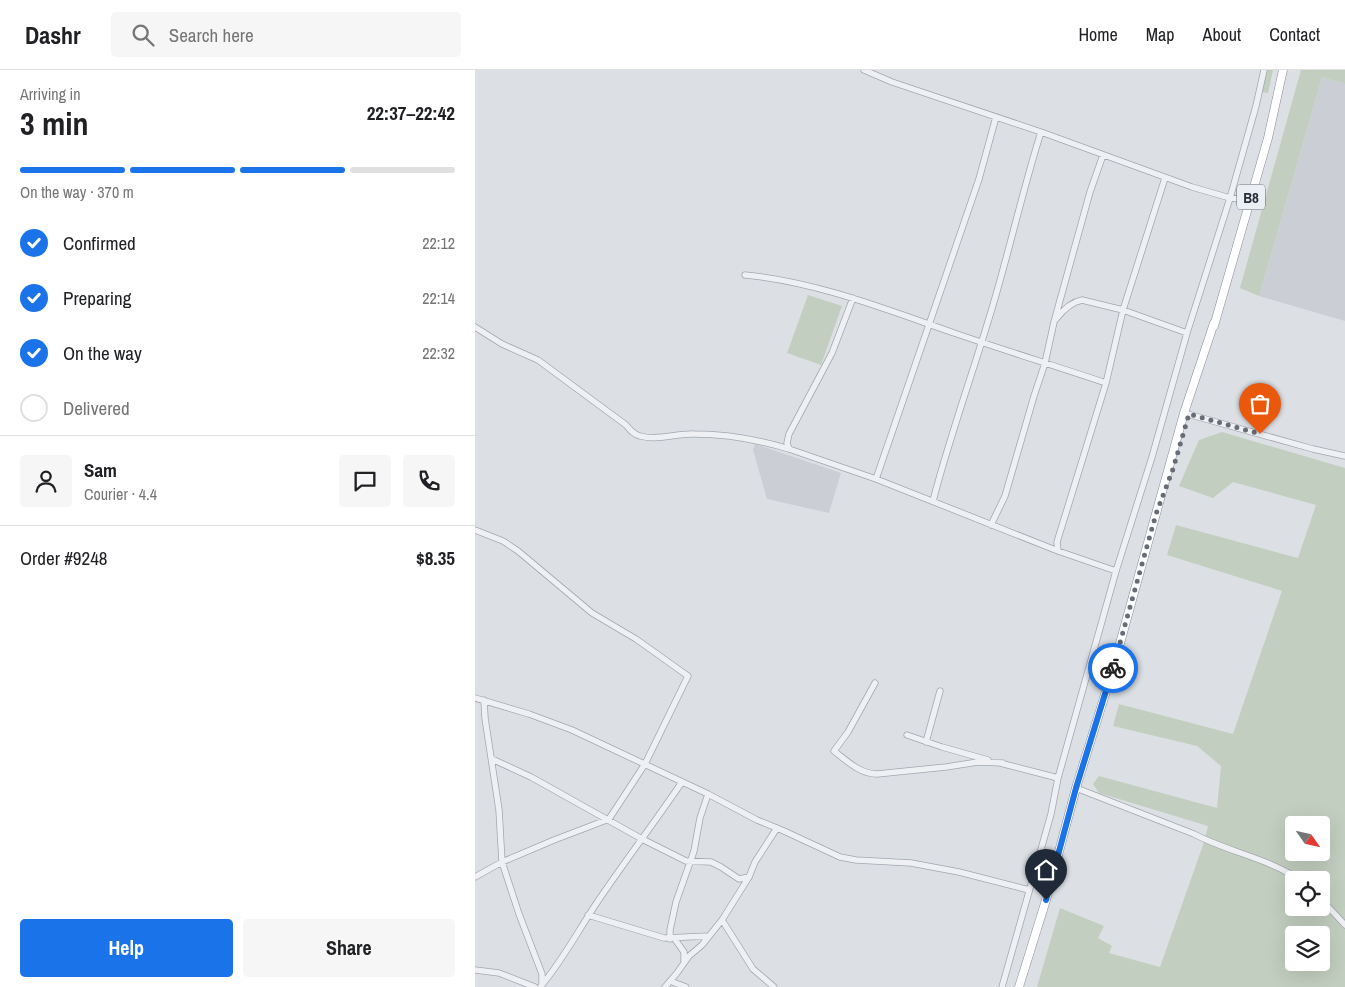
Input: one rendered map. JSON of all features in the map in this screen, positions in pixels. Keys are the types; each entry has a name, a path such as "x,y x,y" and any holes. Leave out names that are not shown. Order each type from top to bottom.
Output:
{"highway":[{"name":"B8","path":"1019,987 1046,900 1076,788 1112,672 1156,514 1268,138 1283,70"}],"street":[{"path":"865,70 891,82 1041,132 1165,178 1230,198 1250,200"},
{"path":"1002,987 1051,814 1058,778 1116,571 1152,457 1187,333 1230,198 1256,106 1264,70"},
{"path":"876,479 979,179 996,117"},
{"path":"933,501 951,437 982,343 1041,132"},
{"path":"991,525 1005,496 1045,363 1054,322 1090,192 1103,155"},
{"path":"1058,552 1057,542 1106,383 1123,310 1165,178"},
{"path":"745,275 771,278 853,298 982,343 1106,383"},
{"path":"789,449 787,443 789,434 832,353 853,298"},
{"path":"1054,322 1062,311 1077,301 1082,300 1123,310 1187,333"},
{"path":"475,327 502,344 537,360 639,436 662,437 695,434 741,437 789,449 876,479 1058,552 1116,571"},
{"path":"1187,414 1345,456"},
{"path":"475,530 503,541 518,551 592,613 636,639 688,676 645,764 609,820 554,840 502,862 475,876"},
{"path":"875,683 848,732 834,752 861,771 868,774 877,774 946,768 978,762 1003,764"},
{"path":"926,742 940,691"},
{"path":"475,698 529,714 572,730 709,794 757,820 840,857 856,860 911,863 959,872 1029,890"},
{"path":"484,700 499,810 502,862 521,922 542,974 541,986"},
{"path":"907,735 1003,764 1058,778"},
{"path":"491,759 531,777 642,839 689,862 711,862 739,879 749,877"},
{"path":"541,986 547,981 589,915 682,782"},
{"path":"1076,788 1194,834 1210,843 1286,871"},
{"path":"684,963 684,952 672,939 670,930 675,902 694,851 700,818 709,794"},
{"path":"665,987 722,920 777,828"},
{"path":"1330,909 1345,925"},
{"path":"589,915 644,933 672,939 709,936"},
{"path":"722,920 753,970 774,987"},
{"path":"475,970 499,973 535,987"},
{"path":"670,981 686,987"}],"shaded area":[{"path":"1322,77 1345,84 1345,321 1259,296"},
{"path":"755,444 841,473 829,513 767,499 753,450"}],"green space":[{"path":"1265,70 1273,70 1268,93 1263,92 1260,86"},
{"path":"1301,70 1345,70 1345,84 1322,77 1259,296 1240,288"},
{"path":"808,295 842,306 821,365 787,353"},
{"path":"1222,432 1345,468 1345,987 1037,987 1060,908 1104,926 1098,938 1112,946 1109,953 1160,967 1203,845 1208,826 1099,793 1093,784 1099,776 1217,808 1221,766 1197,746 1113,726 1119,704 1233,734 1282,591 1167,555 1176,525 1298,558 1316,505 1233,482 1213,498 1179,486 1199,440"}],"way so far":[{"path":"1113,668 1156,514 1173,469 1189,414 1260,434"}],"route":[{"path":"1046,900 1076,788 1113,668"}]}
